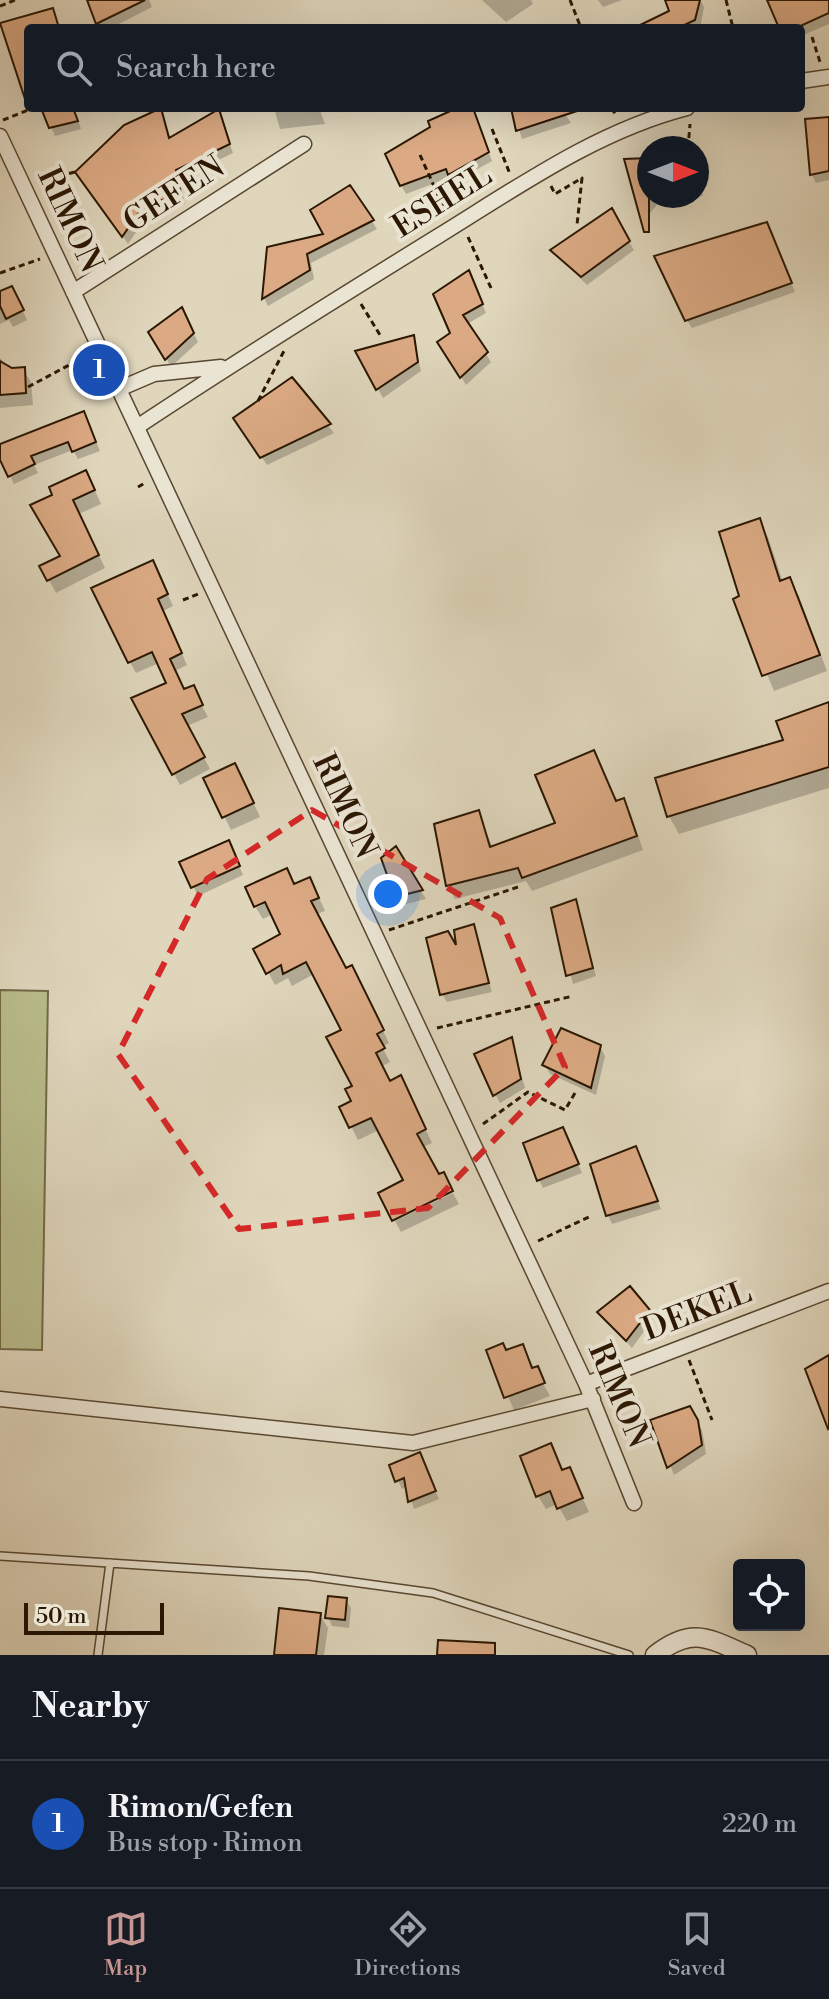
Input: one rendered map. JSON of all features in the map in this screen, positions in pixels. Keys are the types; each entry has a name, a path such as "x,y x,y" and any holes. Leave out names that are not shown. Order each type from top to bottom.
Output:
{"street":[{"path":"805,80 827,77"},
{"name":"ESHEL","path":"137,427 236,361 545,171 610,136 689,115"},
{"name":"RIMON","path":"0,136 593,1399 634,1503"},
{"name":"GEFEN","path":"73,292 304,144"},
{"name":"ESHEL","path":"119,389 154,374 216,370 236,361"},
{"name":"DEKEL","path":"586,1384 829,1291"},
{"path":"0,1399 413,1443 593,1399"},
{"path":"655,1655 676,1639 704,1636 747,1655"}],"lane":[{"path":"0,1556 309,1576 433,1593 629,1655"},
{"path":"98,1655 110,1563"}],"path":[{"path":"0,6 15,0"},
{"path":"570,0 579,24"},
{"path":"726,0 732,24"},
{"path":"812,37 827,77"},
{"path":"0,121 24,112"},
{"path":"688,136 689,115"},
{"path":"492,129 516,189"},
{"path":"420,155 491,288"},
{"path":"545,171 555,194 582,178 577,225"},
{"path":"23,185 75,172"},
{"path":"0,273 55,253"},
{"path":"352,289 380,335"},
{"path":"28,387 100,349"},
{"path":"258,401 284,351"},
{"path":"375,934 518,887"},
{"path":"420,1032 573,996"},
{"path":"468,1134 528,1092 565,1110 575,1093"},
{"path":"522,1249 589,1217"},
{"path":"574,1359 609,1342"},
{"path":"684,1347 712,1420"}],"highlighted area":[{"path":"312,810 500,918 565,1067 428,1208 239,1229 118,1054 207,879"}],"green space":[{"path":"0,990 48,991 42,1350 0,1349"}],"building":[{"path":"87,0 145,0 96,24"},
{"path":"665,0 700,0 695,20 686,24 642,24 669,11"},
{"path":"767,0 829,0 829,13 805,24 777,24"},
{"path":"53,8 58,24 24,24 24,96 0,23"},
{"path":"43,112 75,112 78,121 49,128"},
{"path":"152,112 162,112 169,138 214,112 220,112 230,144 176,170 181,195 144,205 122,237 75,172 124,125"},
{"path":"448,112 474,112 489,152 448,175 446,169 400,186 385,154 430,127 428,121"},
{"path":"512,112 574,112 516,131"},
{"path":"829,117 829,171 810,175 805,119"},
{"path":"637,158 637,206 624,159"},
{"path":"350,185 374,220 307,254 310,270 262,299 267,247 323,234 310,210"},
{"path":"612,208 630,241 581,277 550,250"},
{"path":"637,208 649,208 649,232 644,232"},
{"path":"767,222 792,283 685,321 654,256"},
{"path":"469,270 483,304 463,315 488,352 460,378 437,342 450,333 433,294"},
{"path":"12,286 24,310 6,319 0,306 0,291"},
{"path":"182,307 194,333 165,360 148,332"},
{"path":"414,335 418,362 376,390 355,351"},
{"path":"0,361 12,368 25,367 26,393 0,395"},
{"path":"292,377 331,424 260,458 233,418"},
{"path":"84,411 96,442 72,452 68,442 31,456 35,464 8,477 0,460 0,444"},
{"path":"86,470 95,490 73,500 99,555 47,581 39,566 60,556 30,505 52,495 49,487"},
{"path":"760,518 780,581 790,577 820,655 762,676 733,599 739,596 719,532"},
{"path":"153,560 168,594 158,599 182,653 170,659 184,689 194,685 203,705 182,714 205,757 172,775 131,698 166,683 152,652 128,663 91,588"},
{"path":"829,702 829,767 667,817 655,778 783,740 776,721"},
{"path":"594,750 616,801 624,798 637,836 522,878 518,868 446,886 434,824 479,810 490,847 555,823 535,775"},
{"path":"235,763 254,803 222,818 203,778"},
{"path":"229,840 240,866 191,888 179,862"},
{"path":"396,846 423,890 395,897 381,858"},
{"path":"287,868 294,884 310,877 319,898 311,901 346,968 352,965 384,1030 377,1034 385,1048 376,1053 390,1081 401,1075 426,1129 417,1134 439,1174 444,1172 453,1191 392,1221 378,1193 403,1180 371,1118 349,1128 339,1107 351,1101 345,1089 352,1086 326,1037 341,1030 306,962 283,974 281,965 266,974 253,949 280,934 265,902 254,907 245,887"},
{"path":"576,899 593,968 566,976 551,908"},
{"path":"474,924 489,983 440,995 426,938 448,931 456,945 454,930"},
{"path":"561,1028 601,1045 591,1088 542,1065"},
{"path":"512,1037 521,1079 493,1096 474,1054"},
{"path":"563,1127 579,1164 537,1181 523,1143"},
{"path":"636,1146 658,1201 606,1216 590,1164"},
{"path":"630,1286 650,1310 626,1341 597,1312"},
{"path":"503,1343 506,1350 523,1344 532,1368 538,1366 545,1383 504,1398 486,1350"},
{"path":"829,1355 829,1428 828,1429 805,1369"},
{"path":"690,1406 698,1420 702,1445 667,1468 650,1420"},
{"path":"551,1443 562,1470 570,1467 583,1498 557,1509 550,1491 536,1497 520,1456"},
{"path":"420,1452 436,1491 408,1502 404,1478 395,1482 389,1465"},
{"path":"328,1596 347,1598 345,1620 325,1618"},
{"path":"279,1608 321,1613 316,1655 274,1655"},
{"path":"438,1640 495,1643 495,1655 437,1655"}],"place":[{"name":"Rimon/Gefen","path":"99,370"}]}
